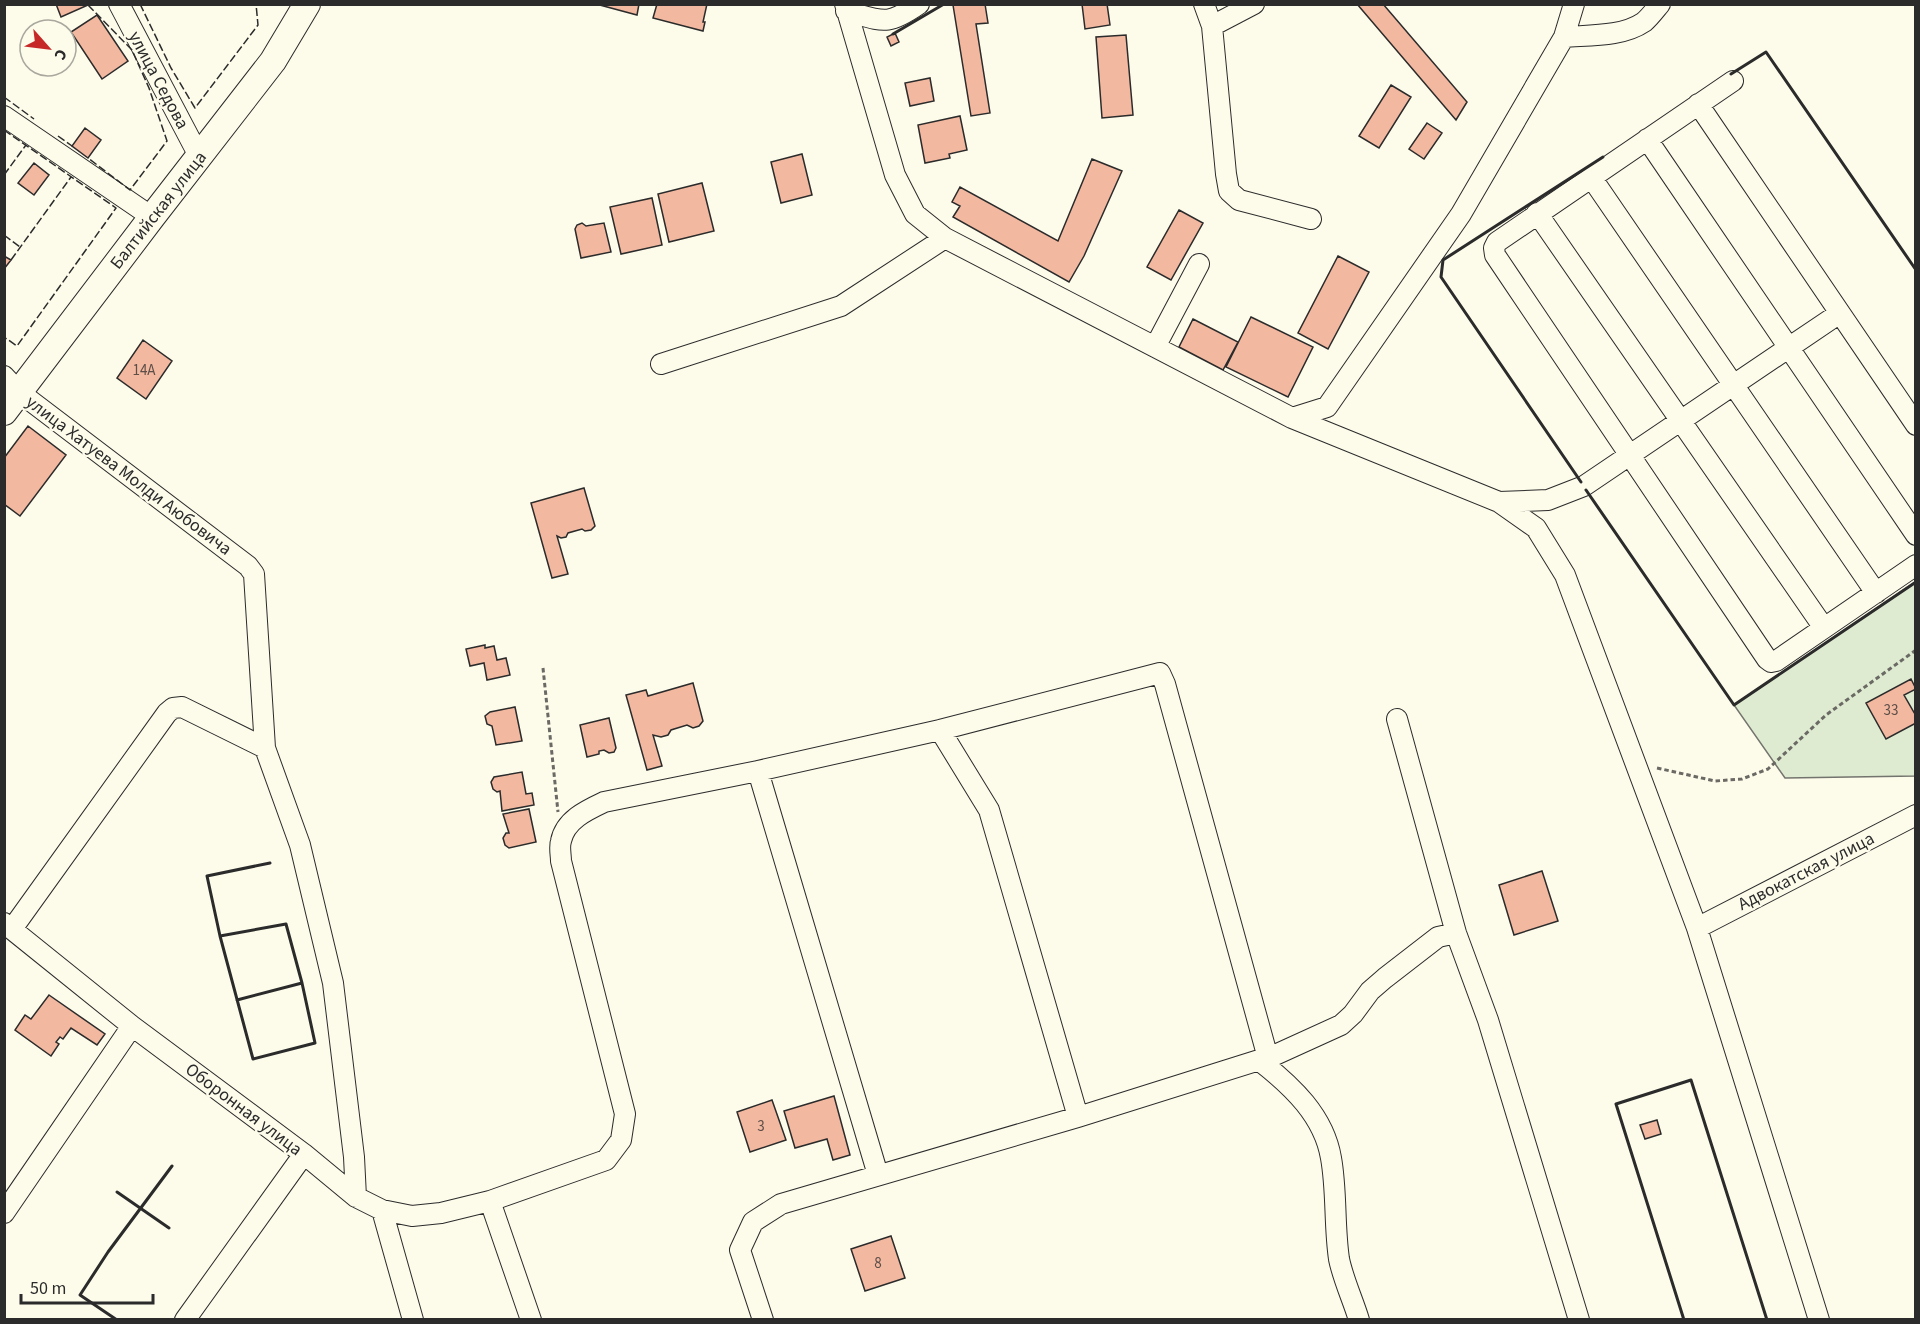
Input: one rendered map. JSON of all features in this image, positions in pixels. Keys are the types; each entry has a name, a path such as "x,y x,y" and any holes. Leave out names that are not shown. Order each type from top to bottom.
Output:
{"main road":[{"name":"Балтийская улица","path":"4,412 12,384 152,217 273,61 307,4"}],"street":[{"name":"улица Седова","path":"119,4 199,156"},
{"path":"846,8 884,21 901,17 919,4"},
{"path":"1204,4 1212,26 1229,191 1239,200 1311,219"},
{"path":"1212,26 1254,4"},
{"path":"1292,418 1328,407 1461,214 1564,37 1574,4"},
{"path":"1564,37 1620,32 1634,28 1646,20 1660,4"},
{"path":"846,8 895,175 915,214 945,238 1292,418 1499,502 1536,528 1565,575 1697,928 1819,1320"},
{"path":"1733,81 1497,242 1494,248 1496,255 1771,662 1776,661 1916,566"},
{"path":"1698,104 1916,424"},
{"path":"4,116 152,217"},
{"path":"1647,139 1916,535"},
{"path":"1591,177 1876,593"},
{"path":"1537,213 1824,628"},
{"path":"661,364 841,306 945,238"},
{"path":"1155,347 1199,264"},
{"path":"1499,502 1548,500 1584,486 1840,313"},
{"name":"улица Хатуева Молди Аюбовича","path":"12,384 248,566 254,574 265,748"},
{"path":"561,840 570,823 586,811 604,802 758,771 940,730 1160,673 1165,684 1264,1059 1290,1084 1306,1104 1323,1133 1331,1157 1340,1262 1359,1320"},
{"path":"8,926 167,713 174,708 182,707 265,748 300,845 333,983 354,1157 356,1197"},
{"path":"1397,719 1456,933 1488,1020 1579,1320"},
{"path":"940,730 989,810 1078,1117"},
{"path":"758,771 878,1175"},
{"name":"Адвокатская улица","path":"1697,928 1916,815"},
{"name":"Оборонная улица","path":"8,926 132,1026 304,1154 356,1197 382,1210 412,1216 441,1213 490,1201 606,1160 621,1140 625,1114 561,861 561,840"},
{"path":"763,1320 740,1250 753,1222 781,1204 1078,1117 1264,1059 1341,1025 1384,978 1438,937 1456,933"},
{"path":"4,1214 132,1026"},
{"path":"184,1320 304,1154"},
{"path":"490,1201 531,1320"},
{"path":"382,1210 413,1320"}],"path":[{"path":"1638,768 1662,768 1715,780 1742,779 1768,769 1826,715 1916,650"},
{"path":"543,668 561,840"}],"green space":[{"path":"1915,582 1915,776 1785,778 1734,705"}],"building":[{"path":"56,4 87,4 88,5 61,17"},
{"path":"596,4 639,4 637,15"},
{"path":"657,4 707,4 703,31 653,18"},
{"path":"985,4 988,23 976,24 990,113 971,116 953,5"},
{"path":"1082,4 1107,4 1110,25 1085,29"},
{"path":"1357,4 1383,4 1467,102 1456,120"},
{"path":"97,15 128,61 102,79 78,43 78,27"},
{"path":"895,33 899,42 891,46 887,37"},
{"path":"1126,35 1133,115 1102,118 1096,37"},
{"path":"930,78 934,101 910,106 905,83"},
{"path":"1391,85 1411,97 1379,148 1359,136"},
{"path":"960,116 967,150 949,154 950,158 925,163 918,125"},
{"path":"1427,123 1442,133 1424,159 1409,149"},
{"path":"85,128 101,140 88,158 72,146"},
{"path":"802,154 812,195 781,203 771,162"},
{"path":"1092,159 1122,171 1084,256 1069,282 953,217 960,206 952,202 960,187 1058,241"},
{"path":"34,163 49,175 34,195 18,183"},
{"path":"702,183 714,231 669,242 658,194"},
{"path":"652,198 662,245 621,254 610,207"},
{"path":"1179,210 1203,223 1171,280 1147,267"},
{"path":"582,223 586,226 604,223 611,252 581,258 575,229"},
{"path":"4,256 11,260 4,269"},
{"path":"1338,256 1369,272 1328,349 1298,333"},
{"path":"1251,317 1313,347 1288,397 1226,367"},
{"path":"1193,319 1238,342 1223,370 1179,347"},
{"path":"143,340 172,361 146,399 117,378"},
{"path":"28,426 66,455 20,516 4,504 4,458"},
{"path":"584,488 595,526 591,530 582,529 568,533 566,537 557,536 568,574 552,578 531,503"},
{"path":"485,645 485,648 494,646 497,660 506,658 510,675 487,680 484,663 470,666 466,649"},
{"path":"1911,679 1916,689 1904,695 1916,716 1916,723 1886,739 1866,703"},
{"path":"693,683 703,721 699,726 693,728 687,725 671,730 668,735 661,737 653,735 662,766 647,770 626,695 646,690 648,696"},
{"path":"515,707 522,741 496,745 492,726 487,724 485,716 490,712"},
{"path":"609,718 616,748 614,752 609,753 604,750 587,757 580,725"},
{"path":"522,772 526,794 532,793 534,805 502,811 500,791 493,789 491,782 494,777"},
{"path":"529,809 536,842 509,848 505,845 503,838 506,833 509,833 503,814"},
{"path":"1542,871 1558,921 1514,935 1499,885"},
{"path":"49,995 105,1034 97,1045 71,1028 63,1039 60,1037 56,1042 59,1044 51,1056 15,1030 25,1015 31,1019"},
{"path":"834,1096 850,1155 833,1160 827,1139 795,1148 784,1111"},
{"path":"772,1100 786,1140 750,1152 737,1112"},
{"path":"1657,1120 1661,1134 1645,1139 1640,1125"},
{"path":"891,1236 905,1278 865,1291 851,1249"}],"fence":[{"path":"140,4 171,68 195,108 258,25 256,4"},
{"path":"88,5 132,50 149,88 167,141 130,190 88,158"},
{"path":"4,97 34,119"},
{"path":"4,130 116,208 17,346 4,337"},
{"path":"58,136 72,146"},
{"path":"4,175 26,145"},
{"path":"11,260 71,177"},
{"path":"4,235 20,247"}],"wall":[{"path":"893,34 944,4"},
{"path":"1731,74 1766,52 1916,270"},
{"path":"1581,482 1441,277 1443,260 1603,157"},
{"path":"1586,490 1734,705 1916,582"},
{"path":"237,1000 302,983 315,1043 253,1059 220,936 207,876 270,863"},
{"path":"220,936 286,924 302,983"},
{"path":"1684,1320 1616,1104 1691,1080 1767,1320"},
{"path":"117,1320 80,1295 108,1252 172,1166"},
{"path":"117,1192 169,1228"}]}
